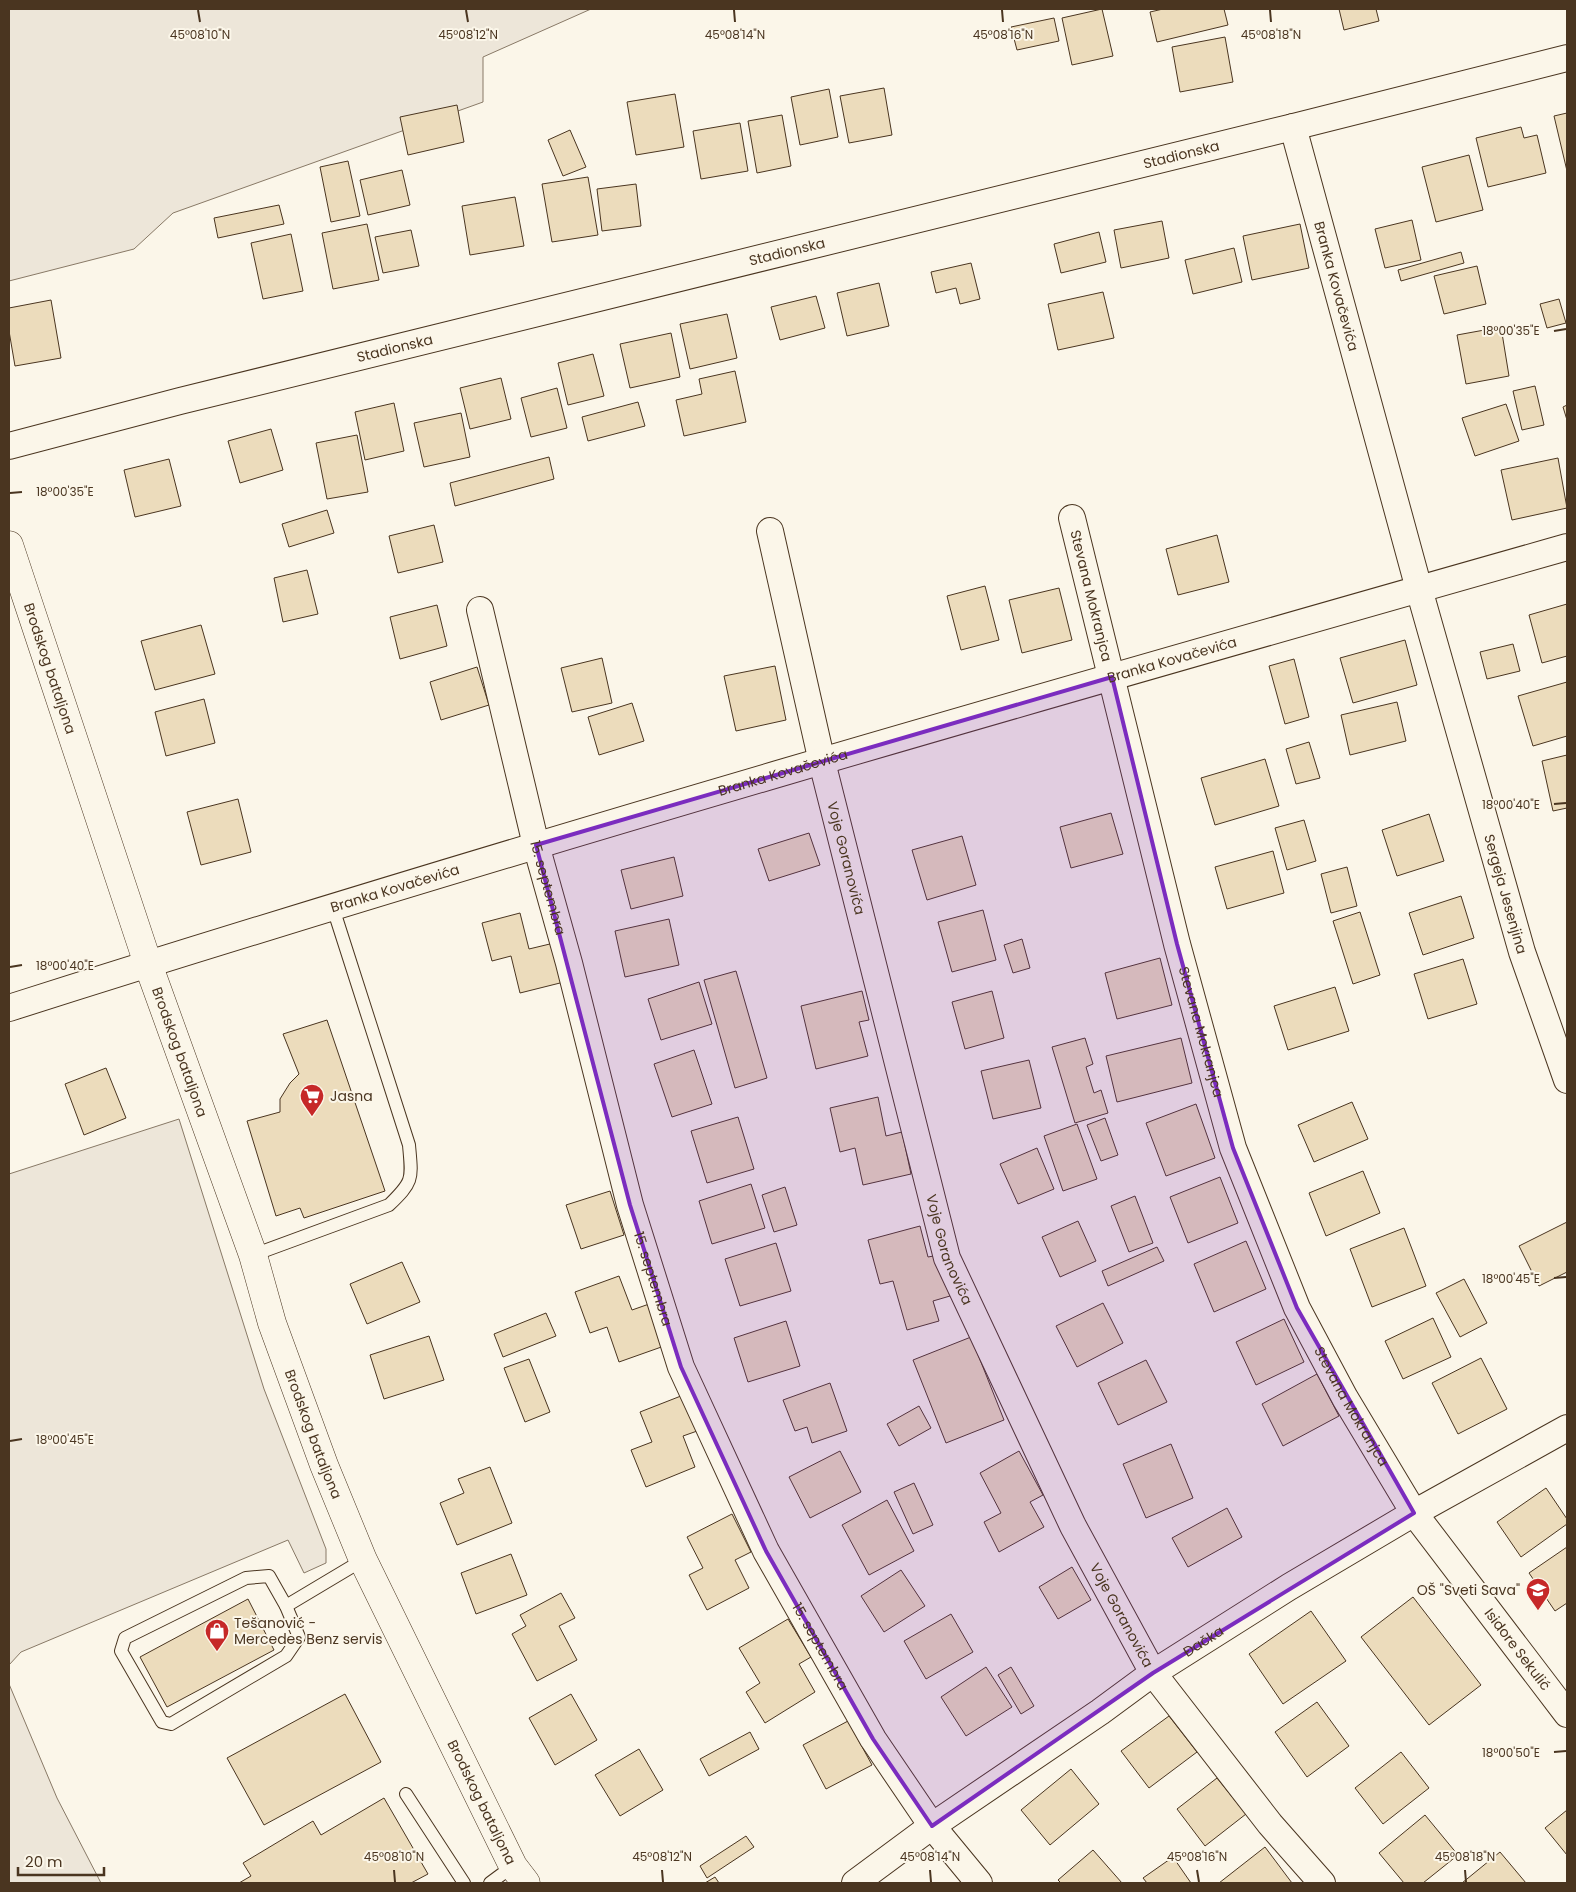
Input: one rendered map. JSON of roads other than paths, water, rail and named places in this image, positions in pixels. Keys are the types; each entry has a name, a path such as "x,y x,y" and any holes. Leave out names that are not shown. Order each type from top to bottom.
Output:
{"street":[{"name":"Stadionska","path":"9,446 190,398 1567,58"},
{"name":"Branka Kovačevića","path":"1293,127 1419,589"},
{"name":"Stevana Mokranjca","path":"1072,518 1177,944 1233,1148 1297,1308 1345,1398 1414,1513"},
{"name":"Voje Goranovića","path":"770,531 822,762 947,1258 1073,1526 1153,1673 1270,1824 1322,1883"},
{"name":"Brodskog bataljona","path":"9,545 148,964 253,1255 272,1323 324,1466 363,1560 519,1874"},
{"name":"Branka Kovačevića","path":"148,964 536,845 1567,547"},
{"name":"Sergeja Jesenjina","path":"1419,589 1522,952 1567,1080"},
{"name":"15. septembra","path":"480,610 536,845 630,1206 681,1367 766,1551 873,1739 932,1826 979,1883"},
{"path":"9,1008 148,964"},
{"name":"Đačka","path":"855,1883 932,1826 1100,1712 1153,1673 1289,1587 1414,1513 1567,1428"},
{"name":"Isidore Sekulić","path":"1414,1513 1567,1714"}],"lane":[{"path":"253,1255 389,1205 403,1192 412,1175 409,1145 333,908"},
{"path":"286,1606 363,1560"},
{"path":"269,1576 286,1606 299,1637 286,1656 171,1724 162,1722 121,1651 125,1638 246,1578 269,1576"},
{"path":"406,1794 464,1883"},
{"path":"490,1883 519,1874"}],"place":[{"name":"Jasna","path":"312,1117"},
{"name":"OŠ \"Sveti Sava\"","path":"1538,1611"},
{"name":"Tešanović - Mercedes Benz servis","path":"217,1652"}]}
